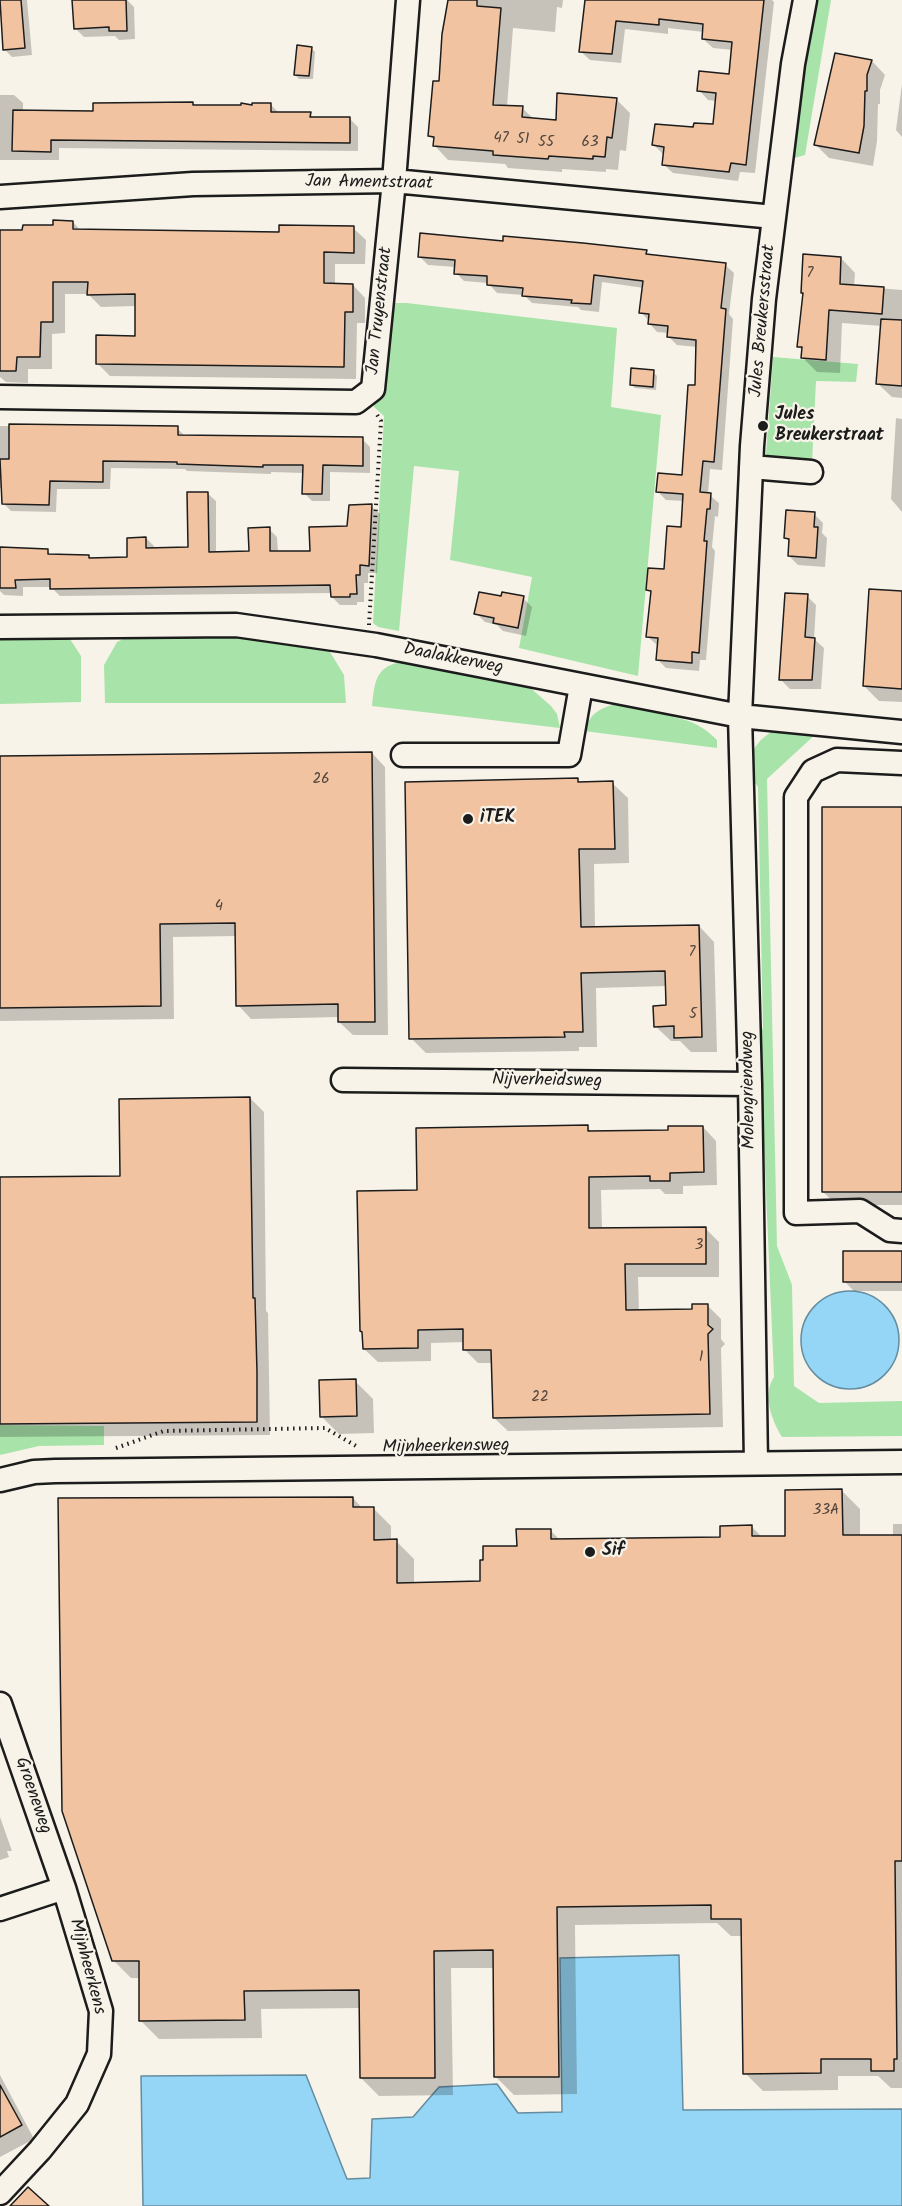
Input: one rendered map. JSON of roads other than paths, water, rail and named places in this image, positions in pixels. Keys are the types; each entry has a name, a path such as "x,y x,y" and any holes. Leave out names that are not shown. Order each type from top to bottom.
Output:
{"street":[{"name":"Jan Truyenstraat","path":"0,397 356,402 374,389 394,181 408,0"},
{"name":"Jules Breukersstraat","path":"740,716 752,466 764,299 794,64 805,0"},
{"name":"Jan Amentstraat","path":"0,197 193,184 394,181 774,217"},
{"path":"752,466 812,472"},
{"name":"Daalakkerweg","path":"0,627 236,625 367,644 740,716 902,732"},
{"path":"403,755 569,755 581,686"},
{"name":"Molengriendweg","path":"740,716 750,1084 756,1463"},
{"path":"902,763 837,760 813,771 796,796 796,1213 860,1211 890,1230 902,1231"},
{"name":"Nijverheidsweg","path":"343,1080 750,1084"},
{"name":"Mijnheerkensweg","path":"0,1480 34,1472 55,1471 902,1462"},
{"name":"Groeneweg","path":"0,1704 64,1888"},
{"path":"0,1909 64,1888"},
{"name":"Mijnheerkens","path":"0,2193 40,2150 77,2104 99,2054 101,2012 64,1888"}],"water":[{"path":"850,1291 860,1292 877,1299 891,1313 898,1330 898,1350 891,1367 877,1381 860,1388 850,1389 840,1388 823,1381 809,1367 802,1350 801,1340 802,1330 809,1313 823,1299 840,1292"},
{"path":"679,1955 683,2110 902,2109 902,2206 143,2206 141,2076 306,2075 347,2179 370,2178 372,2119 413,2117 439,2087 497,2084 518,2113 562,2112 560,1958"}],"place":[{"name":"Jules Breukerstraat","path":"763,426"},
{"name":"iTEK","path":"468,819"},
{"name":"Sif","path":"590,1552"}]}
